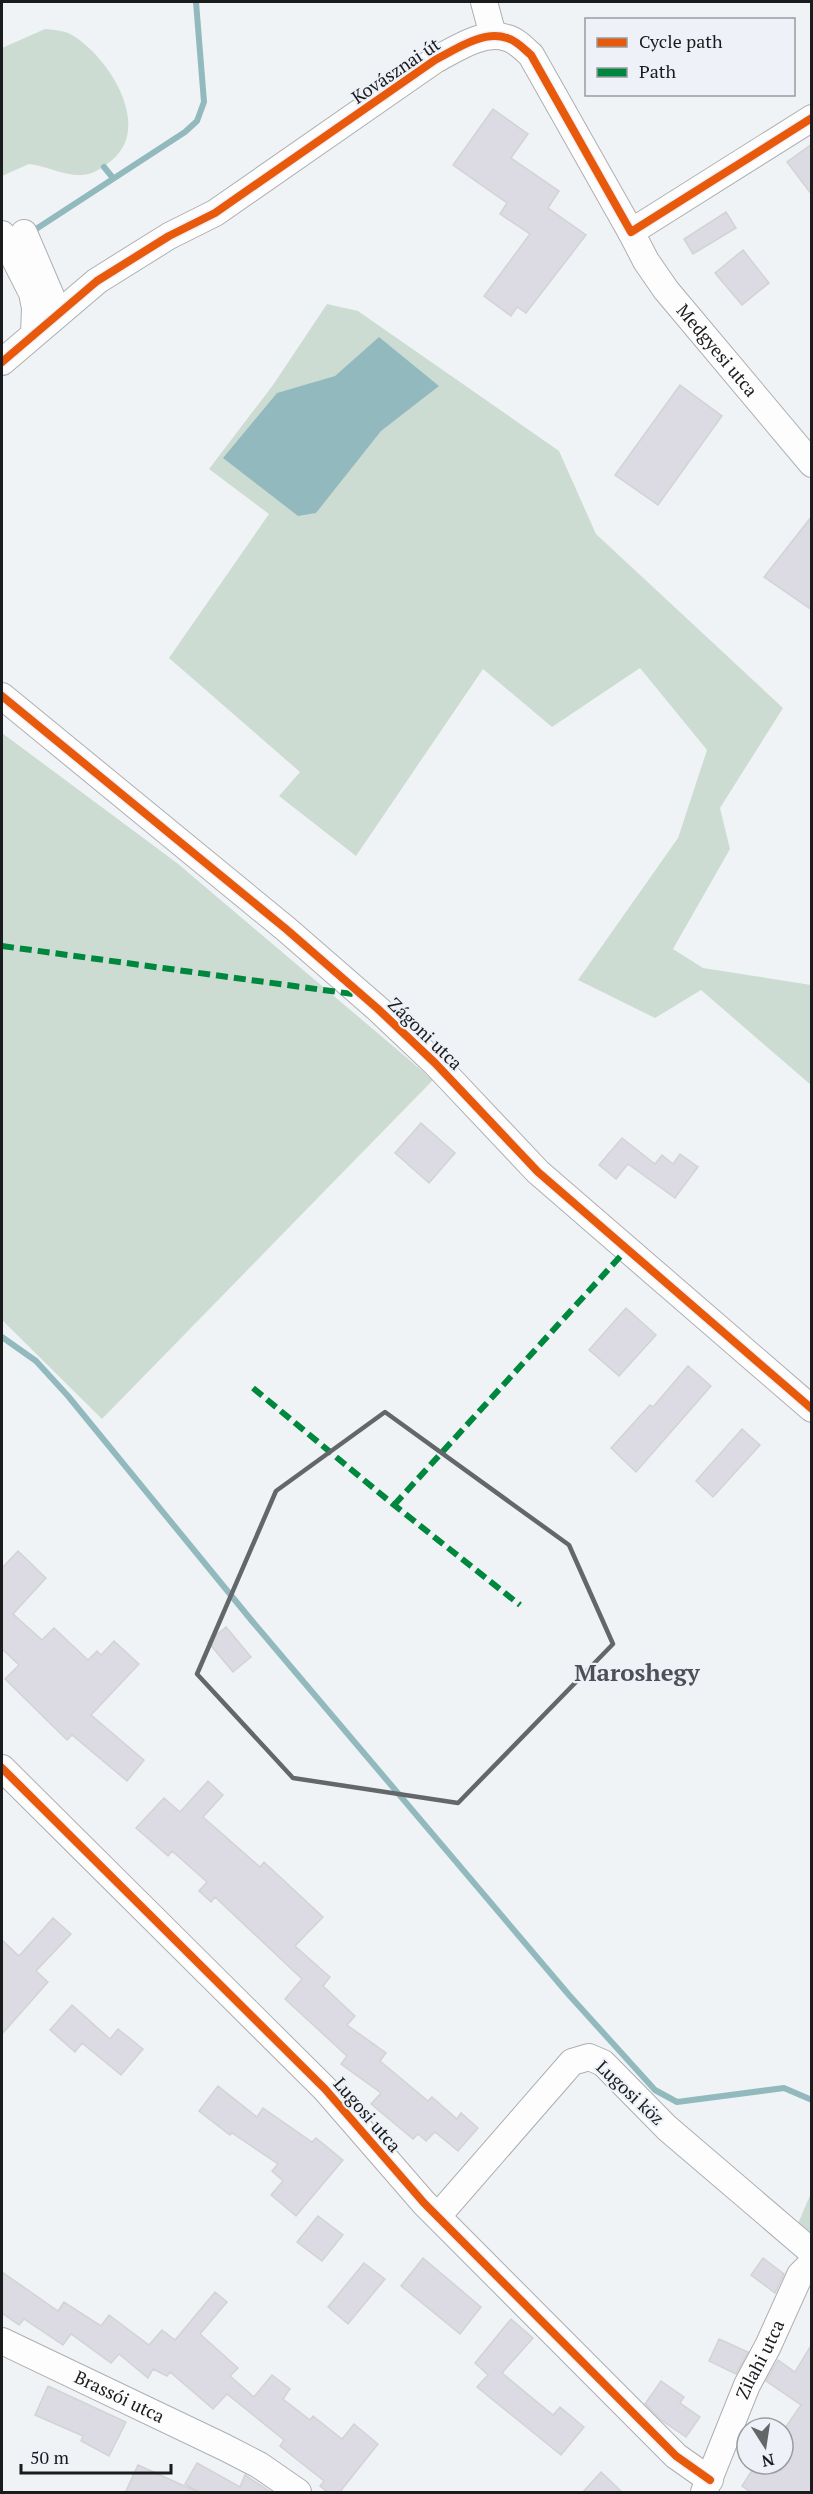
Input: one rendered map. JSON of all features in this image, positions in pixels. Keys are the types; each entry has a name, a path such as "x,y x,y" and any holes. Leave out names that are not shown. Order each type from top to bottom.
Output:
{"street":[{"path":"483,2 493,35 509,38 531,55 632,232 812,118"},
{"name":"Kovásznai út","path":"2,362 97,281 169,236 215,213 435,60 467,43 493,35"},
{"name":"Medgyesi utca","path":"632,232 646,261 666,290 812,464"},
{"path":"13,234 59,313"},
{"path":"13,234 32,293 35,308 33,334"},
{"name":"Zágoni utca","path":"2,696 286,929 378,1009 435,1063 538,1172 812,1409"},
{"name":"Lugosi utca","path":"2,1768 325,2089 438,2216 707,2486"},
{"name":"Lugosi köz","path":"438,2216 572,2062 589,2057 603,2063 667,2128 811,2260"},
{"name":"Zilahi utca","path":"707,2486 747,2385 768,2346 800,2275 811,2260"},
{"name":"Brassói utca","path":"2,2341 259,2465 298,2493"}],"highlighted area":[{"path":"385,1412 569,1545 613,1644 458,1803 293,1778 197,1674 276,1491"}],"shaded area":[{"path":"45,29 72,35 86,45 99,59 121,93 127,112 128,130 123,147 111,161 90,173 68,174 29,164 2,176 2,48"},
{"path":"327,304 358,311 559,451 596,534 783,708 720,808 730,849 673,949 703,968 811,985 811,1085 701,990 655,1018 578,980 678,838 707,750 640,668 552,727 483,669 356,856 279,796 300,772 169,658 269,514 209,469 273,385"},
{"path":"2,733 177,863 433,1080 102,1419 2,1320"},
{"path":"811,2193 811,2244 794,2233"}],"water":[{"path":"379,337 439,386 381,431 316,513 298,516 223,458 277,393 335,376"}],"building":[{"path":"493,109 528,134 511,158 559,191 548,208 586,235 526,313 517,307 511,316 484,296 530,234 500,214 507,203 453,165"},
{"path":"812,144 812,195 787,162"},
{"path":"726,212 736,228 693,254 684,239"},
{"path":"743,250 769,283 742,305 715,273"},
{"path":"680,385 722,416 658,505 615,475"},
{"path":"812,516 812,610 764,577"},
{"path":"421,1123 455,1153 429,1183 395,1153"},
{"path":"622,1138 655,1164 662,1155 673,1164 680,1154 698,1167 675,1198 628,1164 616,1179 599,1165"},
{"path":"626,1308 656,1335 619,1376 589,1350"},
{"path":"688,1366 711,1386 636,1472 611,1448 650,1405 653,1407"},
{"path":"742,1429 760,1445 713,1497 696,1481"},
{"path":"18,1551 46,1578 13,1614 42,1640 54,1628 88,1660 97,1651 101,1655 114,1641 139,1664 91,1715 144,1760 127,1781 72,1735 67,1740 5,1679 19,1665 2,1649 2,1568"},
{"path":"226,1627 251,1657 233,1672 208,1642"},
{"path":"208,1781 223,1795 203,1817 260,1867 264,1862 323,1917 295,1946 330,1977 323,1986 355,2016 347,2025 386,2053 380,2061 428,2101 432,2097 457,2119 461,2113 478,2128 458,2151 435,2132 426,2141 418,2134 413,2139 371,2104 381,2093 341,2064 347,2056 285,1999 302,1979 215,1897 211,1902 199,1891 207,1882 172,1851 168,1856 136,1828 164,1798 180,1812"},
{"path":"53,1918 71,1934 36,1971 48,1982 2,2034 2,1940 19,1956"},
{"path":"72,2005 110,2039 118,2029 143,2049 121,2075 82,2043 75,2052 50,2030"},
{"path":"218,2086 257,2117 263,2108 312,2142 316,2138 343,2160 296,2216 271,2195 283,2181 272,2171 278,2164 232,2133 230,2135 199,2111"},
{"path":"318,2216 343,2235 322,2261 297,2242"},
{"path":"423,2258 481,2307 460,2334 401,2286"},
{"path":"763,2258 784,2274 775,2293 751,2275"},
{"path":"364,2263 385,2279 348,2324 328,2307"},
{"path":"2,2272 58,2311 64,2302 101,2326 109,2315 149,2345 162,2330 175,2340 215,2292 227,2302 200,2334 238,2368 230,2376 254,2397 272,2375 290,2389 283,2399 310,2420 313,2416 342,2439 354,2424 378,2444 339,2493 329,2493 320,2486 324,2481 280,2446 284,2440 227,2394 213,2409 170,2372 167,2376 153,2369 148,2378 119,2354 111,2363 71,2334 63,2345 24,2319 19,2325 2,2313"},
{"path":"511,2319 533,2338 502,2373 553,2415 560,2407 584,2427 561,2455 477,2387 488,2375 475,2363"},
{"path":"719,2339 748,2352 736,2374 709,2361"},
{"path":"812,2344 812,2493 752,2493 742,2486 748,2476 795,2476 793,2416 801,2405 766,2381 778,2360 795,2372"},
{"path":"661,2381 684,2397 680,2403 700,2417 686,2437 661,2420 645,2404"},
{"path":"48,2386 126,2422 109,2456 81,2441 83,2436 35,2415"},
{"path":"197,2463 240,2487 245,2475 272,2493 201,2493 185,2484"},
{"path":"138,2465 200,2493 125,2493"},
{"path":"601,2472 623,2493 582,2493"}],"waterway":[{"path":"33,231 185,132 197,121 204,102 196,2"},
{"path":"104,167 113,178"},
{"path":"2,1337 36,1361 68,1396 252,1621 569,1995 655,2090 677,2102 784,2088 812,2100"}],"marked path":[{"path":"2,946 360,995"},
{"path":"394,1505 627,1249"},
{"path":"253,1388 394,1505 520,1605"}],"cycle path":[{"path":"2,362 97,281 169,236 215,213 435,60 479,39 498,36 507,38 531,55 631,232 812,118"},
{"path":"2,696 286,929 378,1009 435,1063 538,1172 812,1409"},
{"path":"2,1768 325,2089 424,2203 676,2456 710,2480"}],"district":[{"name":"Maroshegy","path":"637,1673"}]}
